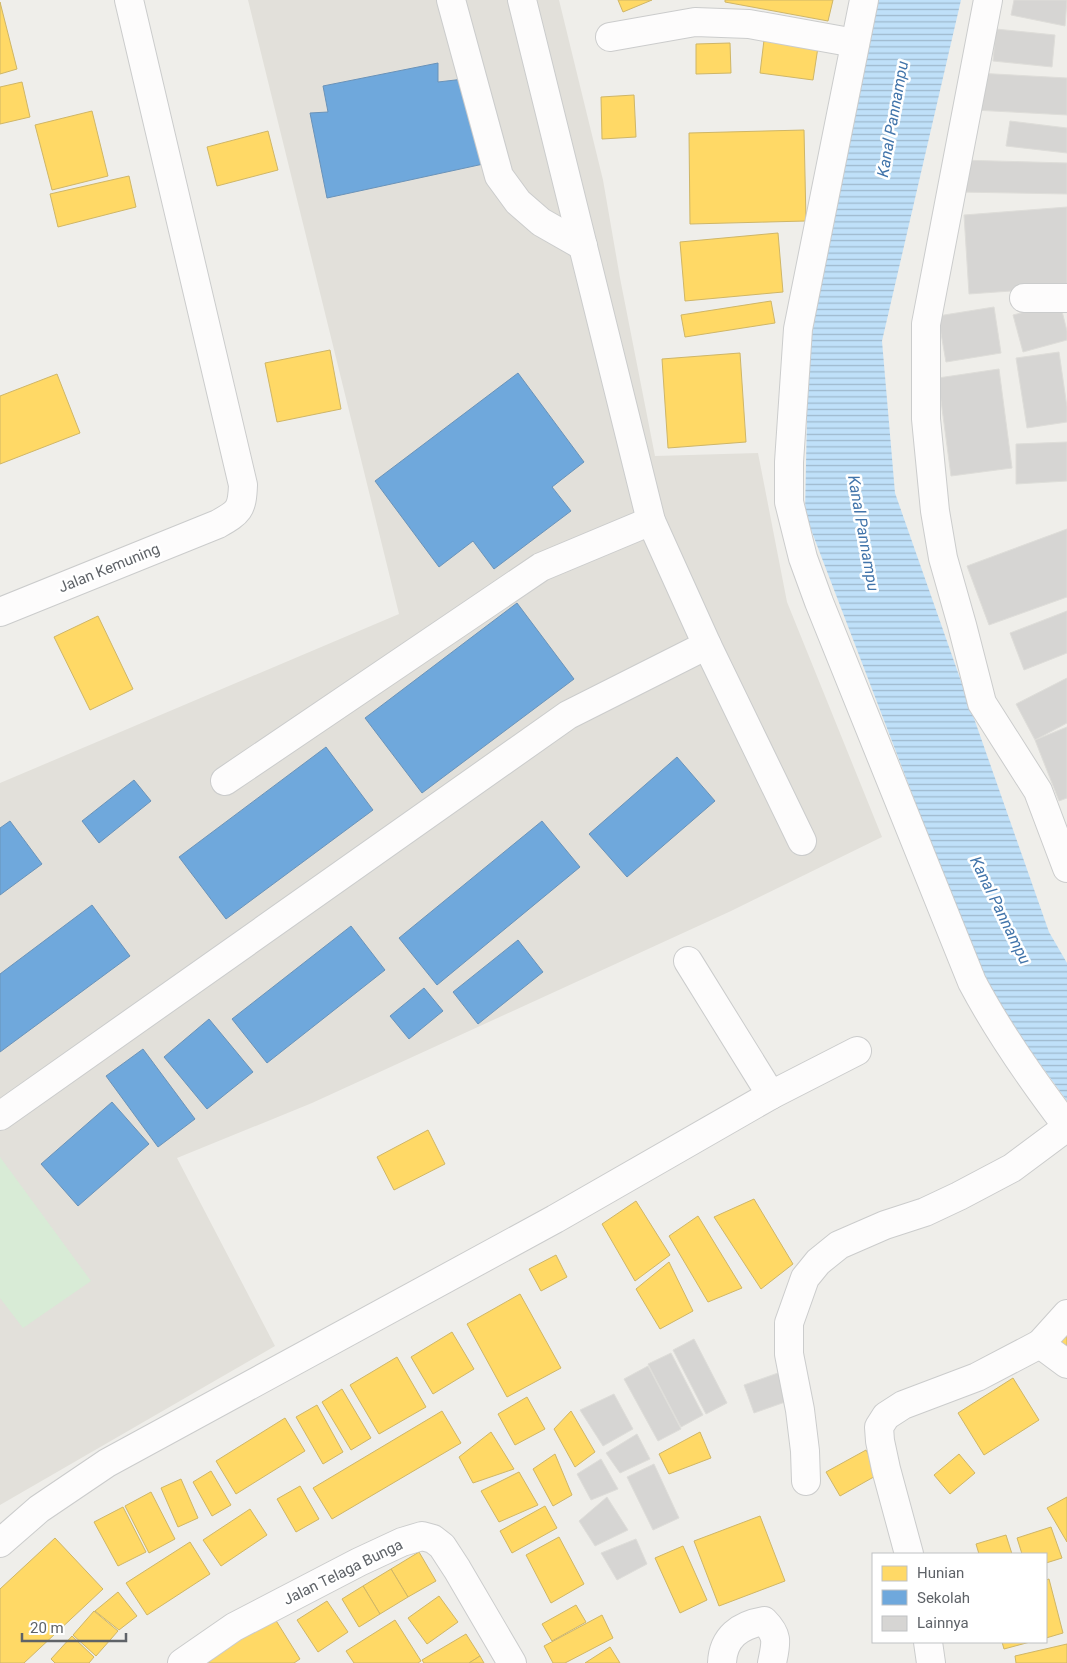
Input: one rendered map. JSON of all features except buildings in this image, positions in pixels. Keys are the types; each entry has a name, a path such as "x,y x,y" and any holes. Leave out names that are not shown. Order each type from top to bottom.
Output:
{"street":[{"name":"Jalan Kemuning","path":"0,612 218,524 236,514 243,501 244,485 129,0"},
{"path":"452,0 499,176 518,202 541,222 583,246"},
{"path":"522,0 651,521 707,645 802,841"},
{"path":"806,1481 805,1451 800,1410 790,1354 789,1323 805,1278 818,1262 839,1245 885,1225 925,1212 959,1196 1012,1168 1067,1126 1016,1056 989,1015 972,982 818,602 803,558 789,502 788,462 798,329 864,0"},
{"path":"988,0 926,324 926,419 935,511 943,558 982,703 1038,791 1067,868"},
{"path":"610,37 695,22 749,24 855,44"},
{"path":"1024,298 1067,298"},
{"path":"225,781 541,567 651,521"},
{"path":"0,1116 568,715 707,645"},
{"path":"688,961 771,1095"},
{"path":"0,1543 39,1509 107,1463 555,1219 771,1095 857,1051"},
{"path":"909,1553 886,1469 879,1427 886,1416 902,1405 977,1377 1040,1344 1067,1314"},
{"path":"1040,1344 1067,1364"},
{"name":"Jalan Telaga Bunga","path":"182,1663 234,1627 367,1558 402,1542 422,1536 433,1539 442,1546 512,1663"},
{"path":"722,1663 726,1644 739,1630 750,1624 764,1621 772,1629 776,1637 772,1663"},
{"path":"928,1643 931,1663"}],"shaded area":[{"path":"248,0 559,0 603,180 655,456 758,453 787,602 882,837 731,911 312,1103 177,1158 275,1346 0,1505 0,783 399,614"}],"green space":[{"path":"0,1157 91,1281 23,1328 0,1298"}],"water":[{"name":"Kanal Pannampu","path":"876,0 961,0 882,341 895,493 1049,932 1067,963 1067,1101 988,992 805,514 809,316"}]}
